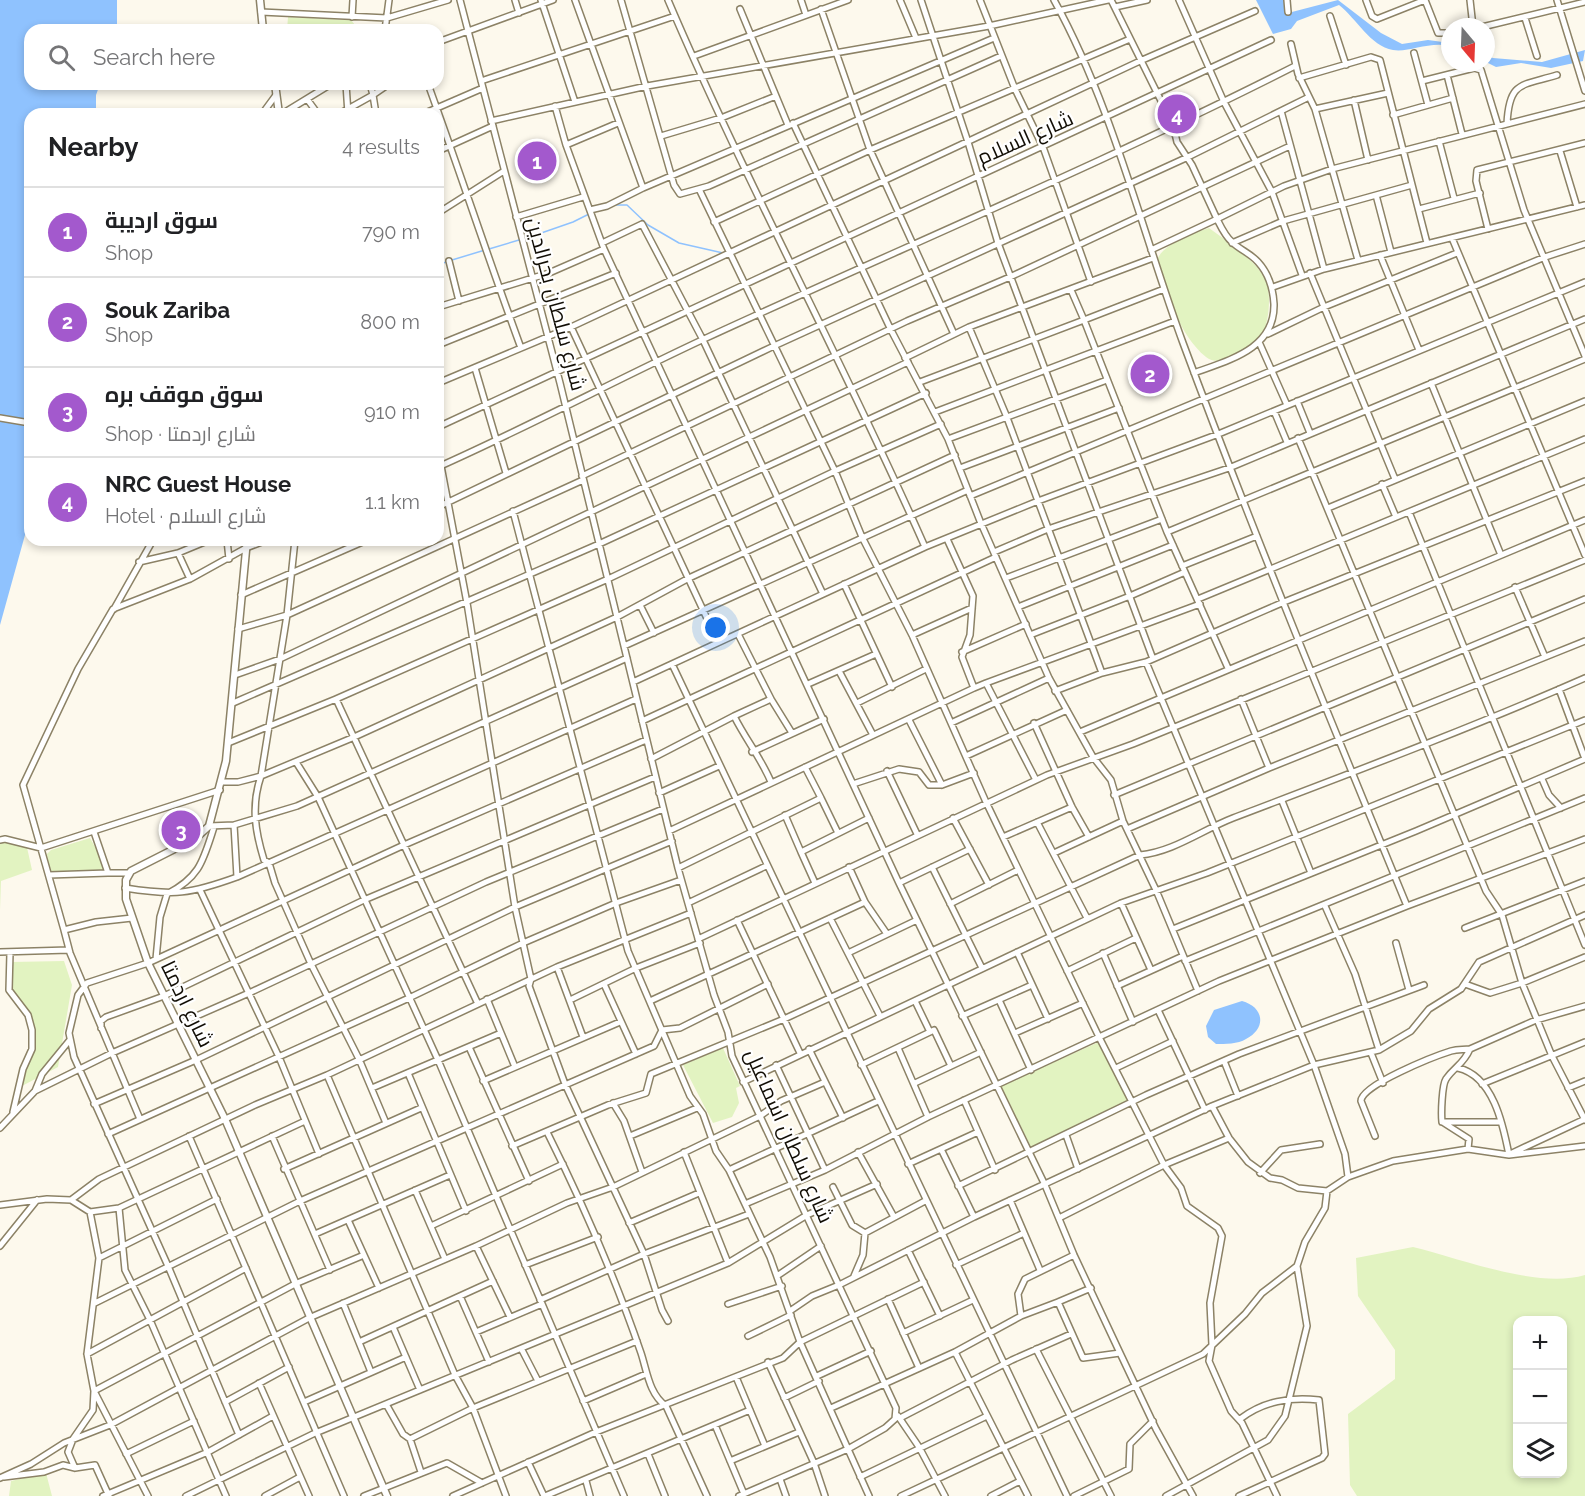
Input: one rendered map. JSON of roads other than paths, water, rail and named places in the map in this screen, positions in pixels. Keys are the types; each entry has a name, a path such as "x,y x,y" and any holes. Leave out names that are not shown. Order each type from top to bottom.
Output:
{"main road":[{"path":"260,0 262,24"},
{"path":"276,90 279,108"},
{"path":"128,873 141,864 196,838 211,826 222,782 228,743 246,548"},
{"name":"شارع اردمتا","path":"128,873 125,888 132,918 148,963 239,1150 387,1496"}],"street":[{"path":"352,17 353,0"},
{"path":"386,24 389,0"},
{"path":"261,12 387,18 448,0"},
{"name":"شارع سلطان بحرالدين","path":"460,0 557,373 572,443 583,478 617,617"},
{"path":"515,0 519,13"},
{"path":"444,40 519,13 541,2 553,0"},
{"path":"574,0 643,188"},
{"path":"621,0 678,193 699,189 1001,56"},
{"path":"668,0 721,118 897,483 925,547"},
{"path":"801,0 806,15"},
{"path":"694,56 848,0"},
{"path":"900,0 916,38"},
{"path":"921,0 979,177 986,210 1032,340 1142,626 1149,661 1160,696 1314,1065 1345,1154 1348,1177"},
{"path":"980,0 1015,89 1043,147 1091,282"},
{"path":"1054,0 1106,118 1216,435 1284,602 1323,707 1340,741 1407,906"},
{"path":"444,148 492,124 555,106 647,86 989,26 1109,0 1115,7 1155,93 1173,125 1177,142 1188,157 1217,219 1232,243 1257,261 1273,288 1274,319 1266,335 1259,342 1227,361 1194,373"},
{"path":"1115,7 1147,0"},
{"path":"1181,0 1208,69 1272,192 1302,275"},
{"path":"1287,0 1288,12"},
{"path":"1366,0 1376,19 1425,0 1438,33 1441,33"},
{"path":"1406,0 1409,7"},
{"path":"1470,0 1472,18"},
{"path":"1557,0 1585,92"},
{"path":"541,2 575,102"},
{"path":"1495,24 1585,2"},
{"path":"740,9 776,96 864,268 906,360 926,393 948,439 981,524 1041,662 1093,757 1111,780 1123,821 1156,890 1198,991"},
{"path":"821,9 870,150 954,334"},
{"path":"444,381 547,338 1140,61 1255,11"},
{"path":"481,81 675,16"},
{"path":"1330,16 1346,65"},
{"path":"1525,18 1537,56"},
{"path":"590,210 607,206 736,147 994,38"},
{"path":"714,222 870,150 1130,39"},
{"name":"شارع السلام","path":"444,424 1271,40"},
{"path":"1291,44 1299,78 1315,109 1358,260"},
{"path":"1414,53 1428,105"},
{"path":"1299,78 1371,57 1377,58 1382,64 1402,152 1427,243"},
{"path":"444,465 566,409 703,340 913,246 986,210 1224,102 1295,66"},
{"path":"1167,532 1517,388 1585,357 1528,220 1481,70 1474,68 1422,81"},
{"path":"1447,75 1462,134"},
{"path":"1507,124 1508,100 1513,92 1523,86 1557,75"},
{"path":"430,90 437,108 483,88"},
{"path":"291,108 321,90"},
{"path":"347,90 349,108"},
{"path":"372,90 375,108"},
{"path":"353,108 379,90"},
{"path":"1315,109 1388,93"},
{"path":"266,108 276,95"},
{"path":"661,136 721,118 776,96"},
{"path":"444,504 506,472 572,443 774,345 1130,184 1309,97"},
{"path":"1393,115 1453,98"},
{"path":"307,99 314,108"},
{"path":"1353,100 1368,160"},
{"path":"1151,250 1272,192 1332,168 1585,104"},
{"path":"555,106 583,197 603,246 703,458 744,553 808,684 868,818 1045,1185 1074,1255 1120,1353 1193,1496"},
{"path":"1281,111 1324,269"},
{"path":"566,145 618,123"},
{"path":"444,126 469,195 498,290 521,348"},
{"path":"1439,141 1454,198"},
{"path":"1488,229 1476,177 1478,170 1585,143"},
{"path":"444,542 583,478 789,377 1290,146"},
{"path":"1560,150 1577,207"},
{"path":"444,210 504,171"},
{"path":"1232,243 1283,221 1412,185"},
{"path":"699,189 835,471 862,537 912,635 986,802 1052,935 1100,1039 1164,1166 1181,1188 1187,1206 1218,1228 1222,1236 1210,1303 1212,1345 1209,1361 1231,1411 1240,1419 1277,1496"},
{"path":"1419,209 1479,193"},
{"path":"1376,195 1391,252"},
{"path":"516,217 583,197"},
{"path":"1273,288 1302,275 1324,269 1585,205"},
{"path":"444,305 532,279 642,225 703,340 791,531 823,594"},
{"path":"1452,238 1456,253 1532,423 1585,555"},
{"path":"624,646 760,586 911,515 1076,454 1204,398 1545,257 1585,244"},
{"path":"1266,335 1324,307 1456,253"},
{"path":"1380,255 1389,282 1419,350"},
{"path":"235,675 279,659 591,512 804,410 969,327 1154,258"},
{"path":"449,261 459,301"},
{"path":"444,343 616,273"},
{"path":"1310,273 1395,479"},
{"path":"633,682 925,547 1038,501 1216,435 1585,282"},
{"path":"920,382 1164,289"},
{"path":"1071,290 1167,532 1228,668"},
{"path":"642,721 962,572 1048,529 1229,468 1585,319"},
{"path":"935,412 1175,321"},
{"path":"571,327 718,642"},
{"path":"969,327 1006,416 1102,673"},
{"path":"1259,342 1287,405"},
{"path":"475,368 498,438 506,472"},
{"path":"948,439 1107,380"},
{"path":"1431,383 1501,555"},
{"path":"233,703 531,575 926,393"},
{"path":"1297,401 1310,433"},
{"path":"1328,508 1585,401"},
{"path":"960,468 1119,408"},
{"path":"1274,411 1287,442"},
{"path":"0,418 24,422"},
{"path":"228,743 336,699 608,579 835,471 941,424"},
{"path":"1298,438 1357,573 1481,879 1502,915 1522,983 1536,1020 1585,1120 1509,1155"},
{"path":"669,831 974,688 1142,626 1270,568 1585,439"},
{"path":"222,782 238,782 261,776 352,738 549,649 617,617 689,578 955,455"},
{"path":"1055,691 1102,673 1149,661 1284,602 1585,481"},
{"path":"1382,484 1396,517"},
{"path":"444,486 467,603 515,908 531,979 529,986 565,1084 582,1116 644,1254 662,1310 668,1321"},
{"path":"513,511 625,939 662,1030 697,1108 703,1114 716,1150 729,1170 763,1242 782,1286 800,1342 869,1496"},
{"path":"1409,512 1436,584 1522,787 1585,945"},
{"path":"1006,578 1162,519"},
{"path":"1080,732 1297,638 1436,584 1585,520"},
{"path":"1030,635 1131,596 1257,536"},
{"path":"947,539 973,596 970,635 962,652 962,660 974,688"},
{"path":"1018,607 1173,545"},
{"path":"140,1119 69,950 23,784 78,669 149,546"},
{"path":"140,562 178,553 195,546"},
{"path":"228,546 229,559"},
{"path":"113,609 190,579 251,546"},
{"path":"294,546 287,615 261,776 255,793 254,820 264,860 269,863 274,883 284,899 311,964 360,1059 386,1123"},
{"path":"241,595 354,546"},
{"path":"238,629 287,615 436,546"},
{"path":"178,553 190,579"},
{"path":"570,1000 699,941 737,920 917,834 1036,780 1093,757 1114,752 1585,560"},
{"path":"844,584 892,687"},
{"path":"1515,587 1545,657"},
{"path":"1114,795 1255,734 1585,599"},
{"path":"640,605 654,633"},
{"path":"912,635 972,608"},
{"name":"شارع سلطان اسماعيل","path":"617,617 681,880 730,1041 732,1056 871,1351 898,1416 919,1447 945,1496"},
{"path":"962,652 1026,624"},
{"path":"738,634 771,699 792,733"},
{"path":"1127,830 1269,768 1585,641"},
{"path":"808,684 876,654"},
{"path":"156,959 160,917 167,894 185,885 194,876 203,861 211,826 234,825 254,820 318,797 627,658"},
{"path":"672,664 719,766 752,830 797,933 1067,1496"},
{"path":"857,703 926,669"},
{"path":"839,671 873,735"},
{"path":"951,723 1049,678"},
{"path":"512,1146 614,1102 646,1094 651,1074 784,1019 1140,855 1171,846 1215,826 1353,774 1585,678"},
{"path":"986,683 1036,780"},
{"path":"1173,929 1542,779 1585,759 1559,689"},
{"path":"336,699 352,738 478,1004"},
{"path":"125,888 167,894 200,890 237,877 388,812 636,699"},
{"path":"651,759 703,730 771,699"},
{"path":"1241,699 1269,768"},
{"path":"966,756 1034,723 1067,710"},
{"path":"734,716 752,752 760,758 771,782"},
{"path":"752,752 824,719"},
{"path":"909,720 942,785"},
{"path":"743,1082 800,1053 1121,903 1295,837 1585,720"},
{"path":"1034,723 1072,807 1089,837"},
{"path":"0,1128 35,1091 42,1074 69,1041 76,1001 84,985 148,963 404,845 579,767 646,740"},
{"path":"296,762 318,797 438,1060 624,1496"},
{"path":"659,793 719,766"},
{"path":"805,767 838,833"},
{"path":"853,784 887,771 908,769 919,772 929,785 942,785 974,773"},
{"path":"887,771 917,834"},
{"path":"101,1028 101,1021 106,1017 164,996 364,900 503,839 655,777"},
{"path":"1542,779 1549,795 1561,808"},
{"path":"0,840 5,839 42,848 220,790"},
{"path":"678,868 820,798"},
{"path":"1117,986 1151,970 1325,906 1394,875 1585,798"},
{"path":"1282,801 1311,873"},
{"path":"1003,837 1072,807"},
{"path":"35,1091 112,1053 179,1026 509,872 663,809"},
{"path":"785,815 815,883"},
{"path":"801,852 868,818"},
{"path":"953,818 989,885"},
{"path":"1054,854 1123,821"},
{"path":"1037,822 1087,918"},
{"path":"234,825 237,877"},
{"path":"94,832 108,873"},
{"path":"745,1204 825,1170 928,1117 1100,1039 1198,991 1407,906 1585,839"},
{"path":"94,1104 196,1060 328,995 515,908 672,841"},
{"path":"899,883 970,849"},
{"path":"688,903 766,866"},
{"path":"849,867 865,902 887,934"},
{"path":"932,867 982,968"},
{"path":"950,904 1018,870"},
{"path":"49,875 128,873"},
{"path":"108,1134 409,998 523,943 616,903 681,880"},
{"path":"1465,928 1585,881"},
{"path":"200,890 279,1057 319,1154"},
{"path":"650,1001 865,902"},
{"path":"1121,903 1151,970"},
{"path":"1325,906 1355,974 1379,1050"},
{"path":"70,1200 90,1184 225,1119 327,1075 557,967 691,913"},
{"path":"748,1336 791,1313 813,1296 974,1217 1212,1106 1314,1065 1379,1050 1411,1031 1429,1009 1461,989 1479,962 1585,915"},
{"path":"64,930 96,922 132,918"},
{"path":"830,918 880,1016"},
{"path":"737,920 800,1053"},
{"path":"848,953 917,920"},
{"path":"1067,971 1136,938"},
{"path":"1396,943 1409,990"},
{"path":"0,952 69,950"},
{"path":"1017,952 1048,1019"},
{"path":"10,953 9,990 30,1019 32,1030 32,1049 23,1069 13,1115"},
{"path":"1102,953 1133,1022"},
{"path":"1465,984 1490,993 1522,983 1585,957"},
{"path":"557,967 583,1037"},
{"path":"604,984 636,1054"},
{"path":"662,1030 680,1028 768,984"},
{"path":"962,1016 1032,985"},
{"path":"958,1186 1133,1101 1224,1061 1299,1030 1424,985"},
{"path":"488,999 514,1067"},
{"path":"915,1000 930,1032"},
{"path":"999,1000 1031,1070"},
{"path":"1015,1033 1083,1003"},
{"path":"1375,1136 1361,1096 1396,1073 1451,1051 1470,1049 1536,1020 1585,1006"},
{"path":"1158,1010 1205,1110"},
{"path":"483,1081 620,1022"},
{"path":"95,1303 300,1201 654,1046 662,1030"},
{"path":"861,1065 934,1030 951,1066"},
{"path":"372,1088 501,1033"},
{"path":"69,1041 94,1104 153,1231 239,1435"},
{"path":"1116,1068 1173,1041"},
{"path":"1482,1084 1585,1042"},
{"path":"469,1047 528,1180"},
{"path":"898,1048 928,1117"},
{"path":"809,1049 843,1118"},
{"path":"1442,1122 1443,1085 1465,1061 1470,1049"},
{"path":"915,1083 981,1052"},
{"path":"1371,1053 1383,1083"},
{"path":"1224,1061 1239,1096"},
{"path":"777,1065 825,1170"},
{"path":"1458,1068 1472,1073 1482,1084 1501,1122 1509,1155"},
{"path":"408,1073 466,1211"},
{"path":"327,1075 455,1375 473,1408 506,1496"},
{"path":"1568,1088 1585,1081"},
{"path":"1,1478 73,1439 110,1425 275,1334 476,1246 567,1203 612,1187 760,1116 781,1101 825,1082"},
{"path":"964,1100 994,1170"},
{"path":"729,1170 878,1101"},
{"path":"614,1102 630,1136 642,1172"},
{"path":"1212,1106 1229,1138 1260,1173 1298,1188 1327,1191 1348,1177 1394,1161 1468,1149 1509,1155 1585,1146"},
{"path":"284,1169 421,1108"},
{"path":"630,1136 697,1108"},
{"path":"0,1205 37,1200 70,1200 90,1212 119,1209 239,1150 305,1122"},
{"path":"1442,1122 1501,1122"},
{"path":"1442,1122 1468,1138 1468,1149"},
{"path":"547,1132 598,1237 637,1341 646,1374 660,1402 666,1406 707,1496"},
{"path":"908,1164 978,1132"},
{"path":"1066,1135 1078,1169"},
{"path":"189,1136 344,1496"},
{"path":"272,1136 284,1169 330,1270"},
{"path":"1059,1218 1164,1166 1229,1138"},
{"path":"1260,1173 1281,1150 1320,1144"},
{"path":"941,1149 974,1217"},
{"path":"684,1152 728,1263"},
{"path":"858,1152 894,1217"},
{"path":"431,1226 563,1164"},
{"path":"315,1234 450,1175"},
{"path":"186,1496 317,1433 658,1294 728,1263 807,1215 877,1184"},
{"path":"833,1186 852,1225 865,1233"},
{"path":"415,1190 445,1259"},
{"path":"1166,1496 1268,1440 1285,1416 1307,1326 1297,1266 1305,1242 1325,1208 1327,1191"},
{"path":"629,1223 699,1193"},
{"path":"99,1258 217,1199"},
{"path":"0,1246 37,1200"},
{"path":"1010,1200 1040,1270"},
{"path":"865,1233 925,1201"},
{"path":"119,1209 125,1270 150,1320 226,1496"},
{"path":"75,1468 68,1452 73,1439 93,1410 94,1391 87,1354 99,1258 90,1212"},
{"path":"476,1332 610,1268 749,1214"},
{"path":"348,1220 379,1288"},
{"path":"854,1276 863,1255 865,1233"},
{"path":"956,1265 1024,1233"},
{"path":"525,1265 598,1237"},
{"path":"476,1246 510,1317"},
{"path":"777,1276 821,1246"},
{"path":"909,1250 940,1316"},
{"path":"94,1391 296,1284 364,1255"},
{"path":"1021,1316 1019,1287 1024,1279 1074,1255"},
{"path":"901,1496 1203,1354 1245,1314 1262,1293 1297,1266"},
{"path":"87,1354 246,1268"},
{"path":"359,1342 492,1281"},
{"path":"453,1496 466,1493 482,1483 596,1432 666,1406 768,1362 783,1358 800,1342 924,1282"},
{"path":"728,1304 782,1286"},
{"path":"831,1408 955,1352 1021,1316 1091,1288"},
{"path":"460,1296 489,1362"},
{"path":"888,1299 919,1368"},
{"path":"903,1333 973,1300"},
{"path":"1058,1302 1083,1358 1120,1353"},
{"path":"344,1303 371,1372"},
{"path":"393,1326 420,1390"},
{"path":"715,1425 742,1495 848,1449 885,1428 898,1416 1071,1334"},
{"path":"410,1439 473,1408 637,1341"},
{"path":"1036,1349 1111,1496"},
{"path":"522,1350 538,1381"},
{"path":"784,1398 871,1351"},
{"path":"955,1352 1028,1496"},
{"path":"304,1402 406,1357"},
{"path":"768,1362 814,1463 825,1496"},
{"path":"225,1402 289,1367"},
{"path":"583,1401 646,1374"},
{"path":"736,1377 765,1446"},
{"path":"259,1383 309,1496"},
{"path":"94,1391 148,1496"},
{"path":"1239,1496 1324,1456 1318,1400 1288,1400 1260,1405 1240,1419"},
{"path":"386,1404 403,1434 410,1439 421,1472"},
{"path":"528,1462 545,1496 586,1481 750,1410"},
{"path":"1,1478 44,1472 63,1465 75,1468 95,1465 107,1495 208,1452 273,1416"},
{"path":"860,1477 987,1416"},
{"path":"126,1454 194,1421"},
{"path":"1074,1496 1129,1469 1130,1444 1153,1421"},
{"path":"730,1461 799,1431"},
{"path":"648,1454 665,1496"},
{"path":"364,1496 447,1463 482,1483"},
{"path":"265,1496 300,1476"},
{"path":"780,1479 786,1496"},
{"path":"586,1481 590,1496"},
{"path":"991,1496 1020,1481"}],"water":[{"path":"0,0 117,0 117,24 24,24 24,90 98,90 96,108 24,108 24,539 0,625"},
{"path":"1256,0 1286,0 1288,13 1338,0 1381,33 1402,44 1428,40 1441,42 1441,45 1399,50 1385,47 1371,38 1339,5 1297,21 1291,29 1273,34"},
{"path":"1585,50 1583,61 1551,68 1521,63 1495,66 1495,58 1542,62"},
{"path":"1242,1001 1255,1008 1258,1013 1260,1024 1257,1029 1243,1041 1216,1044 1208,1037 1206,1026 1214,1010"}],"waterway":[{"path":"614,205 627,205 648,225 679,243 723,253"},
{"path":"524,239 589,214"},
{"path":"489,249 519,240"},
{"path":"452,260 485,250"}],"place":[{"name":"NRC Guest House","path":"1177,114"},
{"name":"سوق ارديبة","path":"537,161"},
{"name":"Souk Zariba","path":"1150,374"},
{"name":"سوق موقف بره","path":"181,830"}]}
